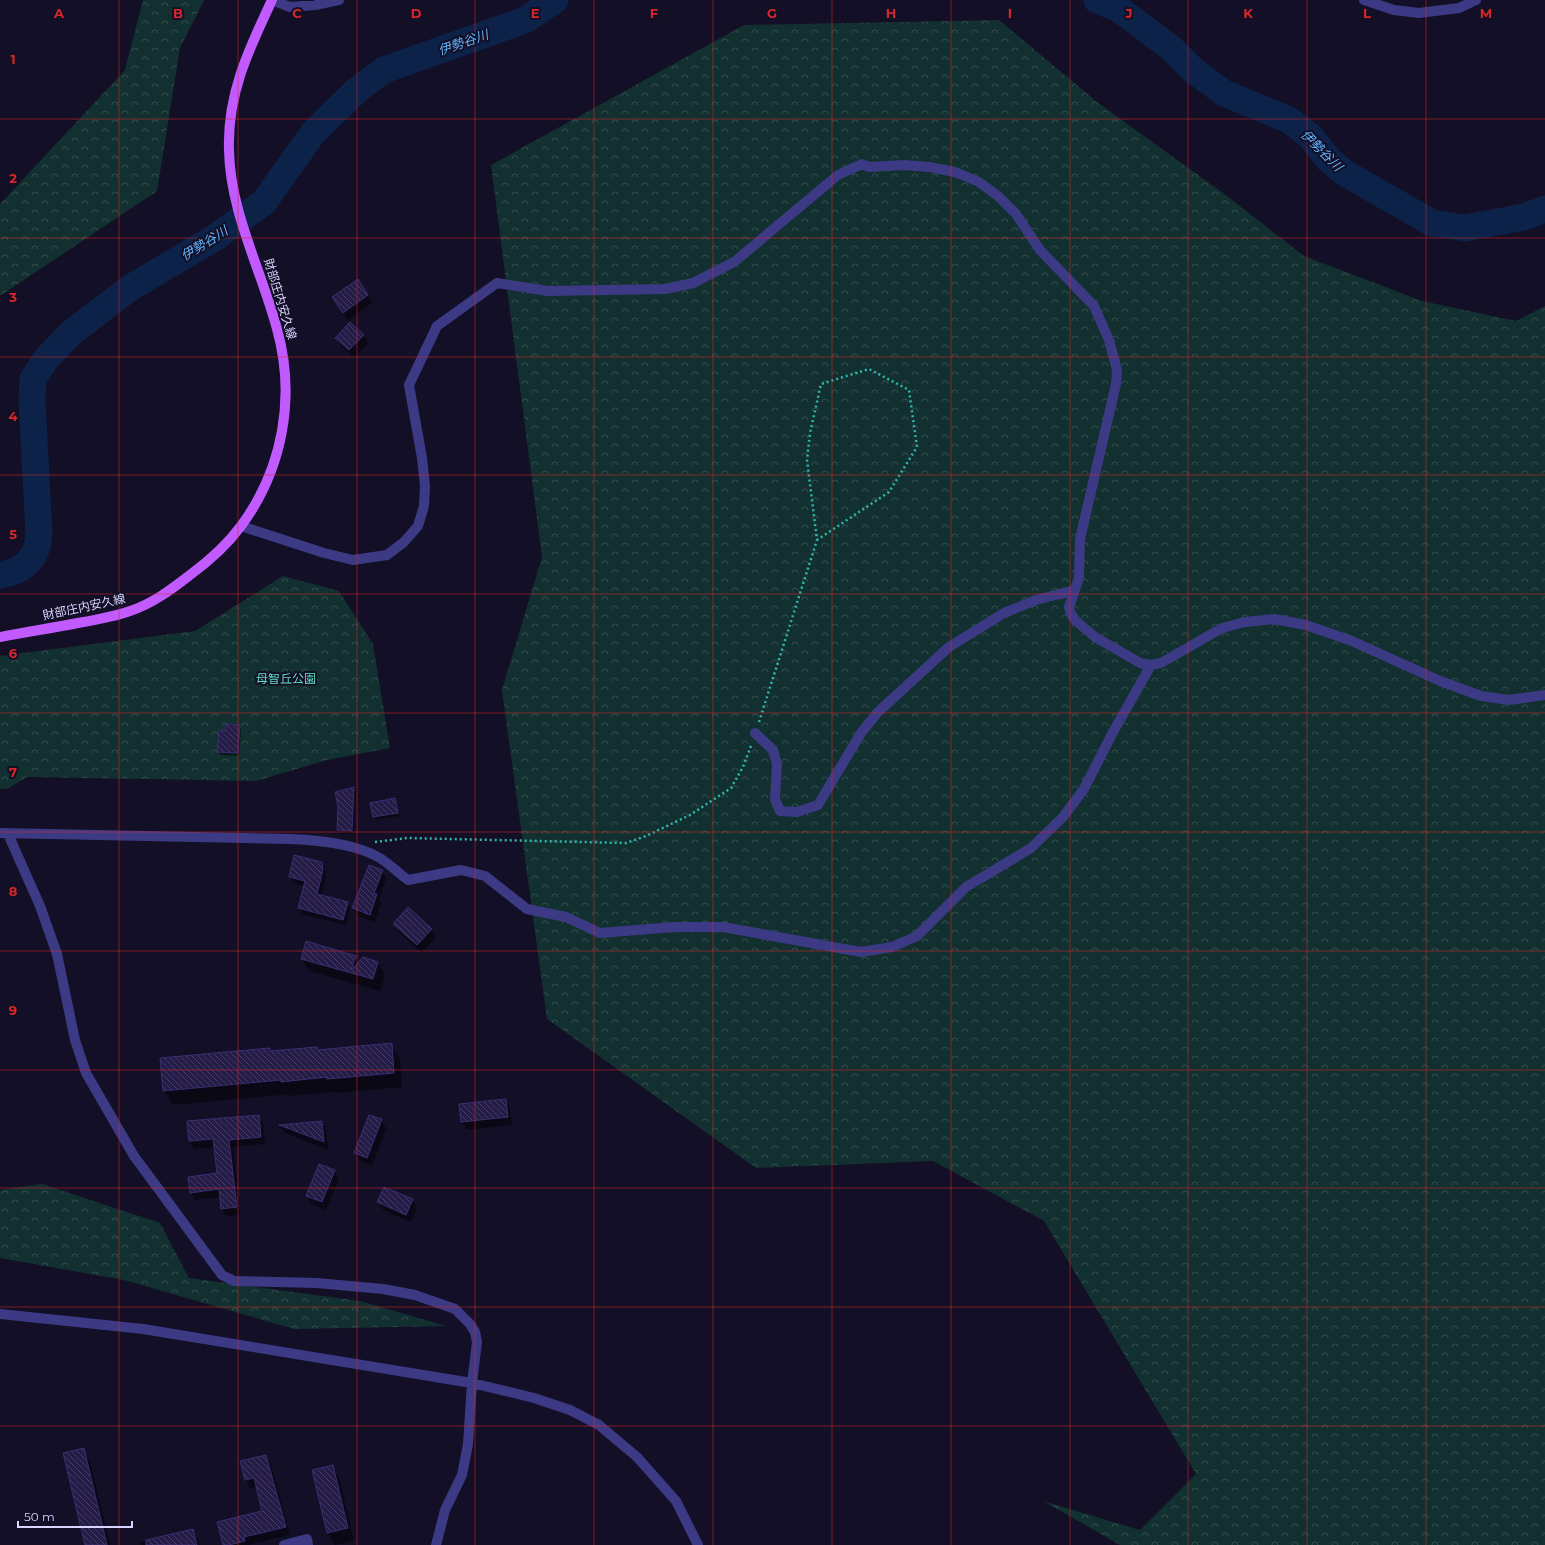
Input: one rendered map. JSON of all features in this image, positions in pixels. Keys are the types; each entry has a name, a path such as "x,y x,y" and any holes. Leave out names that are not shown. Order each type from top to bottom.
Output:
{"main road":[{"name":"財部庄内安久線","path":"0,637 100,620 131,611 168,592 220,549 241,526 261,492 275,458 286,413 286,378 283,355 277,329 236,203 230,173 229,127 233,99 241,71 255,33 272,0"}],"street":[{"path":"272,0 290,7 315,5 339,0"},
{"path":"1364,0 1394,10 1419,13 1459,8 1476,0"},
{"path":"241,526 324,553 353,560 387,555 404,542 418,526 424,506 425,486 422,458 408,385 437,326 497,283 548,291 665,289 693,283 734,262 838,175 862,164 869,168 904,165 929,167 956,172 979,182 998,196 1016,214 1040,250 1094,306 1109,340 1117,370 1116,384 1080,539 1079,578 1069,607 1071,614 1076,621 1102,641 1140,663 1151,665 1162,663 1222,628 1245,622 1274,619 1306,626 1352,641 1440,681 1481,696 1509,700 1545,695"},
{"path":"755,733 773,750 777,764 775,799 780,811 797,812 818,805 861,733 878,712 948,648 1004,613 1036,600 1075,590"},
{"path":"436,1545 445,1510 462,1474 468,1444 472,1383 477,1342 470,1324 455,1309 415,1295 317,1283 234,1281 222,1275 134,1156 86,1073 75,1040 57,954 40,906 4,834 306,840 347,845 378,857 408,880 461,870 484,876 527,909 566,917 600,933 674,927 723,927 861,952 892,947 917,936 966,887 1030,848 1063,817 1084,789 1113,732 1151,665"},
{"path":"0,1314 143,1329 472,1383 534,1398 570,1410 599,1425 636,1457 676,1501 698,1545"},
{"path":"284,1545 306,1539 308,1545"}],"path":[{"path":"370,842 406,838 626,843 646,836 690,815 731,788 743,767 755,733 817,540 807,460 810,433 821,384 869,369 909,390 917,447 889,492 817,540"}],"green space":[{"path":"143,0 204,0 180,48 157,191 0,296 0,204 125,70"},
{"path":"999,20 1097,102 1227,196 1304,256 1422,301 1516,321 1545,306 1545,1545 1120,1545 1043,1501 1140,1530 1196,1474 1044,1221 933,1161 756,1168 547,1019 502,690 542,557 491,165 744,25"},
{"name":"母智丘公園","path":"283,576 339,591 373,644 390,748 327,760 256,781 27,777 7,789 0,789 0,656 195,631"},
{"path":"42,1184 160,1223 189,1278 360,1301 446,1326 294,1329 124,1280 0,1258 0,1190"}],"building":[{"path":"358,279 368,295 343,313 332,297"},
{"path":"350,322 364,335 349,350 335,338"},
{"path":"226,724 240,725 238,753 217,752 219,730 226,731"},
{"path":"354,787 352,831 337,830 338,807 335,792"},
{"path":"395,798 398,813 373,817 370,803"},
{"path":"294,855 322,862 323,870 317,894 348,902 343,920 298,908 305,881 289,877"},
{"path":"369,865 383,870 374,893 377,894 370,915 352,908"},
{"path":"408,907 432,929 417,945 393,924"},
{"path":"306,941 356,956 351,970 363,957 378,962 373,979 301,959"},
{"path":"392,1043 394,1073 327,1079 327,1077 281,1082 281,1080 163,1091 160,1058 270,1048 270,1051 317,1047 317,1050"},
{"path":"506,1099 508,1117 461,1122 459,1104"},
{"path":"259,1115 261,1137 229,1140 237,1207 221,1209 219,1189 190,1193 188,1177 217,1173 213,1139 189,1141 187,1121"},
{"path":"369,1115 382,1119 367,1158 354,1153"},
{"path":"322,1121 324,1142 279,1125"},
{"path":"319,1164 335,1170 322,1202 306,1196"},
{"path":"384,1187 413,1199 406,1215 377,1202"},
{"path":"84,1448 107,1545 85,1545 63,1453"},
{"path":"266,1455 286,1527 244,1537 245,1541 223,1545 217,1522 262,1511 254,1478 245,1480 240,1461"},
{"path":"333,1465 348,1528 327,1533 312,1470"},
{"path":"193,1529 197,1545 146,1545 146,1540"}],"waterway":[{"name":"伊勢谷川","path":"0,575 10,573 23,566 30,560 36,549 39,534 32,401 33,379 46,359 71,333 130,288 216,237 264,202 313,133 357,90 384,70 525,20 555,0"},
{"name":"伊勢谷川","path":"1097,0 1119,9 1171,48 1193,70 1224,93 1289,120 1310,136 1329,160 1345,173 1432,223 1465,228 1524,217 1545,209"}]}
